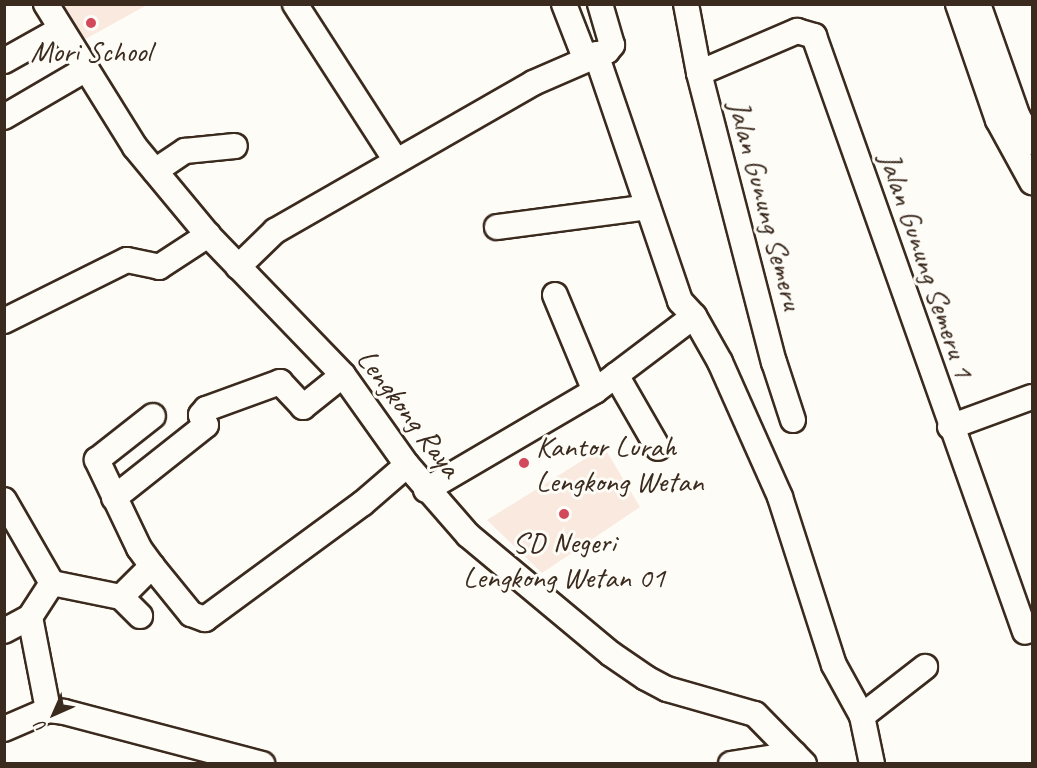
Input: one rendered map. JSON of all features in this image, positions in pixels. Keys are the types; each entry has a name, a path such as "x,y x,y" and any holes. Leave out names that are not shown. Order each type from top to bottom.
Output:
{"street":[{"name":"Lengkong Raya","path":"46,4 135,147 208,235 343,375 426,490 476,542 611,654 667,689 755,714 799,759"},
{"path":"564,4 591,56 648,207 680,301 694,316 730,384 780,497 834,665 862,716 872,764"},
{"path":"238,267 275,231 396,161 612,45 600,4"},
{"name":"Jalan Gunung Semeru","path":"686,4 699,73 774,362 794,420"},
{"path":"958,4 998,120 1032,182"},
{"path":"978,4 1017,115 1032,142"},
{"path":"303,7 396,161"},
{"path":"4,61 61,29"},
{"name":"Jalan Gunung Semeru 1","path":"699,73 797,30 814,36 950,427 1025,632"},
{"path":"4,117 86,69"},
{"path":"155,171 185,151 235,146"},
{"path":"497,227 648,207"},
{"path":"8,313 127,260 159,267 208,235"},
{"path":"555,295 595,391"},
{"path":"426,490 595,391 694,316"},
{"path":"114,498 206,425 201,415 206,409 280,382 303,406 343,375"},
{"path":"616,375 658,448"},
{"path":"950,427 1032,397"},
{"path":"153,416 97,460 114,498 152,566 191,614 205,619 363,503 407,465"},
{"path":"4,500 52,583 121,597 140,616"},
{"path":"121,597 152,566"},
{"path":"4,631 30,617 52,583"},
{"path":"30,617 48,710"},
{"path":"862,716 925,668"},
{"path":"4,729 48,710 209,757 262,764"},
{"path":"731,764 799,759"}],"shaded area":[{"name":"Mori School","path":"58,5 147,5 80,42"},
{"name":"SD Negeri Lengkong Wetan 01","path":"604,447 640,507 542,573 487,520"}],"place":[{"name":"Mori School","path":"91,23"},
{"name":"Kantor Lurah Lengkong Wetan","path":"524,463"},
{"name":"SD Negeri Lengkong Wetan 01","path":"564,514"}]}
